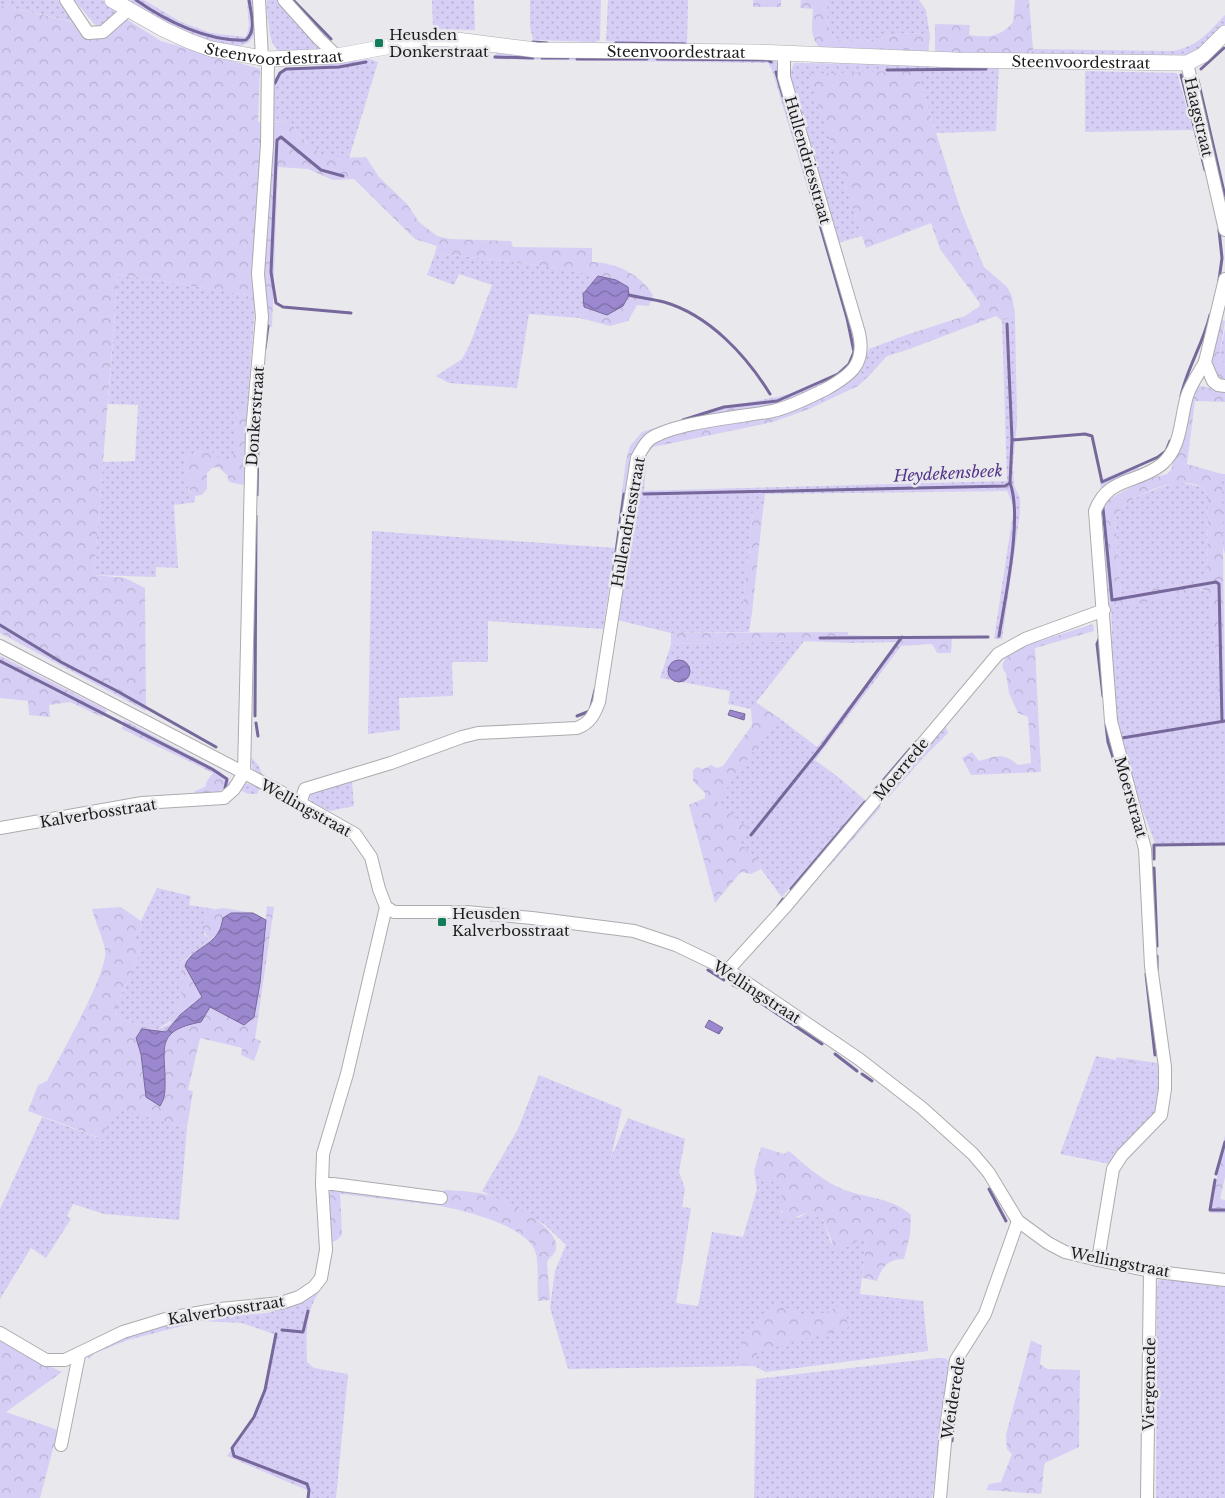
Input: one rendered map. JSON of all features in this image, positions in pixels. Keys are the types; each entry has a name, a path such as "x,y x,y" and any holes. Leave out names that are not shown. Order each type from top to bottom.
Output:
{"street":[{"path":"66,0 88,33 103,32 128,10"},
{"name":"Steenvoordestraat","path":"112,0 189,42 211,49 265,59 337,56 429,40 449,39 536,50 784,54 956,60 1187,63"},
{"name":"Donkerstraat","path":"244,773 252,432 262,317 258,274 267,145 265,59 259,0"},
{"path":"284,0 318,39 337,56"},
{"path":"1187,63 1203,55 1225,33"},
{"name":"Hullendriesstraat","path":"300,803 305,789 311,786 349,777 462,737 478,733 561,729 585,725 594,716 599,702 637,458 643,447 650,440 662,434 728,418 775,411 841,380 856,366 861,350 859,333 784,77 784,54"},
{"name":"Haagstraat","path":"1187,63 1225,230"},
{"path":"1225,279 1205,362 1213,381 1218,385 1225,386"},
{"name":"Moerstraat","path":"1098,1260 1113,1169 1122,1155 1160,1115 1165,1089 1165,1067 1151,966 1145,849 1111,721 1095,511 1098,502 1112,486 1162,464 1169,456 1176,444 1188,395 1205,362"},
{"name":"Moerrede","path":"728,970 786,906 998,654 1025,639 1104,610"},
{"name":"Wellingstraat","path":"0,646 244,773 355,834 372,857 378,889 386,908 394,912 477,913 634,931 676,945 728,970 859,1059 957,1137 989,1173 1018,1221 1048,1243 1065,1252 1150,1271 1225,1280"},
{"name":"Kalverbosstraat","path":"0,828 133,805 224,798 234,788 244,773"},
{"name":"Kalverbosstraat","path":"0,1333 46,1360 65,1360 79,1355 123,1332 169,1318 220,1309 281,1303 299,1297 314,1287 321,1278 326,1250 322,1184 323,1154 326,1137 348,1074 386,908"},
{"path":"322,1184 442,1198"},
{"name":"Weiderede","path":"940,1498 947,1420 956,1360 959,1351 980,1325 985,1314 1018,1221"},
{"name":"Viergemede","path":"1147,1498 1150,1271"},
{"path":"61,1445 79,1355"}],"green space":[{"path":"0,0 58,0 74,22 0,5"},
{"path":"74,0 103,0 123,17 98,28"},
{"path":"123,0 144,0 181,22 211,33 246,37 249,26 247,0 253,0 256,23 254,35 245,44 230,46 211,43 170,26"},
{"path":"267,0 277,0 322,52 294,54 280,51 271,38"},
{"path":"432,0 474,0 475,30 433,29"},
{"path":"530,0 601,0 600,40 595,42 533,40 530,27"},
{"path":"608,0 688,0 687,46 617,46 613,41 606,41"},
{"path":"753,0 781,0 781,7 753,7"},
{"path":"801,0 828,0 827,21 832,34 841,40 852,42 866,41 913,33 930,37 928,53 823,50 813,37 813,9 800,8"},
{"path":"828,0 919,0 926,10 930,37 911,33 866,41 852,42 841,40 832,34 827,21"},
{"path":"1015,0 1029,0 1033,49 1031,55 935,54 935,24 970,25 969,35 994,35 1004,31 1013,22"},
{"path":"0,5 98,28 123,17 161,41 260,69 258,122 290,121 306,142 321,153 340,157 366,157 379,177 407,204 419,222 437,236 450,239 511,241 513,247 592,248 592,262 619,267 627,271 642,281 653,295 649,306 637,305 628,321 610,326 580,318 584,307 596,312 616,280 538,265 435,253 437,246 415,239 354,179 333,180 308,169 278,167 272,327 265,326 266,308 248,307 248,295 118,274 94,575 125,578 145,588 146,711 0,633"},
{"path":"1225,15 1225,25 1206,44 1185,56 1031,55 1033,49 1173,51 1196,42 1208,33"},
{"path":"498,51 776,59 858,348 844,373 783,404 782,396 812,386 836,374 851,358 854,345 772,70 768,63 492,59"},
{"path":"370,59 378,62 349,158 329,156 314,149 301,137 290,121 272,121 274,79 282,70"},
{"path":"794,63 999,65 996,131 936,133 916,70 809,75 862,236 838,243 789,76"},
{"path":"916,70 961,211 984,267 1007,287 1012,296 1015,314 1002,321 996,316 907,350 903,336 965,316 980,306 979,302 940,249 931,223 866,248 808,74"},
{"path":"1085,71 1177,73 1193,130 1085,132"},
{"path":"435,253 538,265 598,276 583,294 584,307 580,318 529,314 517,388 449,383 436,376 462,359 470,344 492,285 459,274 454,285 427,275"},
{"path":"118,274 248,295 255,307 247,410 238,410 234,460 221,460 201,451 187,456 185,461 189,491 195,496 195,502 174,505 178,568 156,567 156,577 94,575 103,462 135,461 138,405 108,404"},
{"path":"1015,314 1017,422 1013,465 1014,485 1020,498 1020,513 1002,639 994,639 1014,507 1007,491 765,494 763,510 753,510 742,612 752,613 749,632 671,633 617,620 637,491 1007,481 1002,321"},
{"path":"1222,320 1225,321 1219,358 1225,365 1225,384 1218,377 1212,362 1213,346"},
{"path":"1225,329 1225,365 1219,358"},
{"path":"903,336 907,350 887,356 867,378 859,372 869,349"},
{"path":"859,372 867,378 858,386 809,409 773,422 653,447 647,454 644,491 637,491 641,462 650,444 672,435 722,425 827,394 848,382"},
{"path":"1200,386 1225,391 1225,402 1195,401 1187,464 1222,474 1225,705 1221,705 1218,696 1218,671 1209,592 1197,588 1197,582 1207,580 1208,495 1202,487 1181,483 1170,484 1151,490 1132,500 1119,512 1115,520 1121,594 1186,584 1189,588 1189,595 1111,608 1108,603 1102,503 1144,480 1167,474 1171,470 1191,394"},
{"path":"782,396 783,404 645,439 620,549 615,548 626,460 630,446 642,432 713,409"},
{"path":"238,410 247,410 244,485 229,482 227,475 218,467 212,468 207,473 207,489 202,495 195,496 188,488 185,478 187,456 201,451 211,451 221,460 233,459"},
{"path":"1137,465 1140,471 1101,488 1100,481 1103,479"},
{"path":"1222,474 1225,474 1225,554 1222,543"},
{"path":"1179,482 1202,487 1208,495 1207,580 1198,582 1200,590 1209,592 1218,671 1218,696 1221,705 1225,705 1225,844 1155,843 1127,768 1117,726 1111,608 1186,584 1121,595 1115,520 1125,505 1133,499"},
{"path":"753,510 763,510 752,613 742,612"},
{"path":"372,531 615,548 603,629 488,621 488,662 452,662 453,696 399,698 400,730 368,734"},
{"path":"1093,624 1094,631 1035,648 1041,772 971,775 962,758 972,752 979,761 999,756 1008,758 1018,765 1031,763 1028,717 1018,713 1009,693 1006,674 1002,667 1005,658 1030,644"},
{"path":"848,632 848,643 804,641 671,644 671,633"},
{"path":"848,635 908,637 815,760 838,777 836,780 861,801 780,895 761,869 759,861 739,842 716,802 778,717 817,747 899,642 848,643"},
{"path":"908,637 952,638 951,653 937,653 933,645 930,644 900,646"},
{"path":"804,641 751,709 728,704 730,691 660,678 671,644"},
{"path":"0,656 107,710 102,717 70,702 49,705 50,717 29,715 28,701 0,698"},
{"path":"755,702 778,717 717,802 749,829 739,842 759,861 761,869 751,874 741,872 715,903 689,805 705,798 705,793 693,781 693,770 697,767 703,769 711,765 717,768 723,766 752,725 751,709"},
{"path":"124,720 221,772 230,782 229,786 214,794 194,796 195,791 205,787 213,773 122,729"},
{"path":"945,725 948,733 923,758 919,755"},
{"path":"919,755 923,758 888,798 885,795"},
{"path":"251,757 259,766 263,777 253,770"},
{"path":"838,777 865,800 782,897 780,895 861,801 836,780"},
{"path":"347,781 352,782 354,806 330,811 311,802 309,797 312,791"},
{"path":"246,783 260,788 257,794 248,794 240,790"},
{"path":"877,804 881,807 829,867 826,865"},
{"path":"157,888 191,896 189,905 215,909 208,914 204,934 210,941 180,963 183,992 172,1020 156,1030 123,1020 115,1015 118,1002 141,950 133,938 142,928 141,921"},
{"path":"267,906 274,907 255,1039 261,1041 254,1061 241,1055 242,1048 200,1038 188,1090 193,1091 187,1128 118,1109 100,1138 28,1111 38,1085 47,1081 82,1015 92,995 104,961 105,950 103,940 92,909 121,907 141,921 142,928 133,938 140,943 141,950 118,1002 115,1015 123,1020 156,1030 170,1024 183,992 180,963 198,952 187,960 188,970 202,997 180,1015 165,1032 136,1038 141,1054 146,1097 162,1103 164,1052 166,1042 172,1034 183,1027 201,1022 210,1007 216,1008 223,1015 254,1017 260,983"},
{"path":"224,908 253,913 231,913 223,918 219,932 210,941 202,928 204,920 211,911"},
{"path":"1096,1056 1161,1069 1162,1082 1155,1118 1110,1164 1060,1154"},
{"path":"1116,1057 1157,1063 1161,1069 1116,1060"},
{"path":"539,1075 622,1109 611,1157 628,1118 685,1139 679,1172 685,1189 682,1207 691,1208 676,1303 698,1306 712,1232 743,1237 757,1189 754,1171 778,1184 784,1198 781,1213 798,1218 809,1212 823,1220 831,1243 847,1247 863,1237 866,1243 860,1294 923,1301 928,1351 766,1372 754,1366 568,1369 550,1308 555,1271 566,1245 544,1224 482,1191 518,1129"},
{"path":"118,1108 187,1128 179,1220 104,1214 73,1204 67,1216 71,1219 46,1258 31,1248 0,1299 0,1209 42,1117 99,1138"},
{"path":"1225,1135 1225,1177 1220,1199 1225,1200 1225,1213 1210,1213"},
{"path":"761,1147 784,1154 789,1151 830,1183 845,1190 884,1200 911,1215 910,1235 904,1259 894,1260 886,1265 877,1281 862,1278 866,1243 863,1238 847,1247 835,1249 823,1220 809,1212 785,1221 778,1185 754,1171"},
{"path":"326,1189 442,1202 441,1206 326,1192"},
{"path":"444,1190 476,1192 494,1197 533,1217 551,1233 556,1249 547,1262 550,1300 538,1301 537,1259 531,1244 522,1235 495,1221 441,1206"},
{"path":"326,1192 340,1193 342,1235 337,1240 329,1243"},
{"path":"1161,1278 1225,1287 1225,1498 1156,1498 1157,1290 1158,1281"},
{"path":"317,1289 320,1290 309,1316 306,1343 307,1362 314,1368 348,1374 336,1498 307,1498 309,1491 227,1456 249,1426 269,1376 274,1334 242,1323 201,1321 128,1340 95,1353 89,1359 87,1356 112,1341 146,1328 198,1316 259,1314 273,1311 293,1303"},
{"path":"845,1303 848,1328 758,1351 754,1365 742,1365 741,1344 752,1325 768,1310 780,1306 802,1314 814,1315 829,1311"},
{"path":"0,1339 28,1356 62,1372 6,1412 58,1430 40,1498 0,1498"},
{"path":"1031,1340 1042,1346 1040,1364 1047,1369 1080,1370 1079,1447 1045,1463 1041,1494 986,1490 989,1484 1001,1482 1012,1454 1007,1449 1006,1435"},
{"path":"945,1358 951,1363 938,1471 935,1476 932,1498 754,1498 756,1379"}],"water":[{"path":"598,276 616,280 628,287 629,295 623,306 607,315 584,307 583,294"},
{"path":"679,660 689,667 690,671 683,681 679,682 669,675 668,671 675,661"},
{"path":"730,710 745,714 744,720 728,715"},
{"path":"231,913 253,913 266,920 260,983 254,1017 244,1025 210,1007 201,1022 175,1031 165,1044 165,1092 160,1106 146,1097 141,1054 136,1038 142,1029 166,1032 180,1015 202,997 185,966 195,952 215,938 220,930 223,918"},
{"path":"709,1020 723,1028 719,1034 705,1027"}],"waterway":[{"path":"136,0 188,29 217,38 232,40 246,40 251,32 252,16 249,0"},
{"path":"293,0 331,39"},
{"path":"533,42 547,43"},
{"path":"616,43 685,44"},
{"name":"Heydekensbeek","path":"1201,69 1224,48"},
{"path":"471,49 480,51"},
{"path":"495,57 533,58"},
{"path":"542,58 568,58"},
{"path":"577,59 647,59"},
{"path":"657,59 768,60 771,62"},
{"path":"275,83 280,73 286,69 339,67 366,62"},
{"path":"887,70 986,69"},
{"path":"683,420 724,407 777,401 838,374 849,364 854,352 847,318 776,72"},
{"name":"Heydekensbeek","path":"1181,75 1205,170"},
{"path":"1198,80 1225,196"},
{"path":"343,176 321,170 281,137 277,140 271,272 276,303 283,307 351,313"},
{"name":"Heydekensbeek","path":"1219,230 1222,258 1219,280"},
{"path":"629,295 664,302 696,316 725,338 738,351 770,394"},
{"name":"Heydekensbeek","path":"1181,396 1210,315"},
{"path":"1007,324 1012,440"},
{"path":"265,348 268,326"},
{"name":"Heydekensbeek","path":"644,494 1005,486 1010,483 1012,440 1085,434 1092,436 1102,482 1158,457 1166,451 1170,441"},
{"path":"257,495 258,441"},
{"path":"999,636 1009,580 1014,536 1014,498 1010,483"},
{"name":"Heydekensbeek","path":"613,574 624,494"},
{"path":"1103,508 1112,600 1216,582 1219,584 1222,721"},
{"path":"255,716 256,516"},
{"path":"0,625 61,662 216,747"},
{"path":"751,835 823,745 902,637"},
{"path":"820,638 988,637"},
{"path":"1099,639 1097,644 1103,696"},
{"path":"0,661 212,769 227,779 225,788"},
{"name":"Heydekensbeek","path":"577,716 590,711 595,690"},
{"path":"1122,738 1225,721"},
{"path":"256,723 258,736"},
{"path":"1106,725 1108,742 1121,782"},
{"path":"875,790 916,742"},
{"path":"791,889 865,802"},
{"path":"1154,859 1154,845 1225,844"},
{"path":"1154,868 1157,946"},
{"path":"778,906 783,899"},
{"path":"1157,956 1157,970"},
{"path":"708,970 724,980"},
{"path":"1146,974 1155,1055"},
{"path":"733,985 737,987"},
{"path":"743,990 748,993"},
{"path":"761,1003 822,1044"},
{"path":"835,1054 857,1071"},
{"path":"862,1074 872,1081"},
{"path":"1216,1174 1225,1142"},
{"path":"1215,1180 1210,1210 1225,1210"},
{"path":"989,1189 1006,1221"},
{"path":"282,1330 303,1332 308,1311"},
{"path":"276,1334 265,1390 254,1417 232,1448 234,1456 307,1484 309,1490 308,1498"},
{"path":"952,1441 954,1414"}],"place":[{"name":"Heusden Donkerstraat","path":"379,43"},
{"name":"Heusden Kalverbosstraat","path":"442,922"}]}
